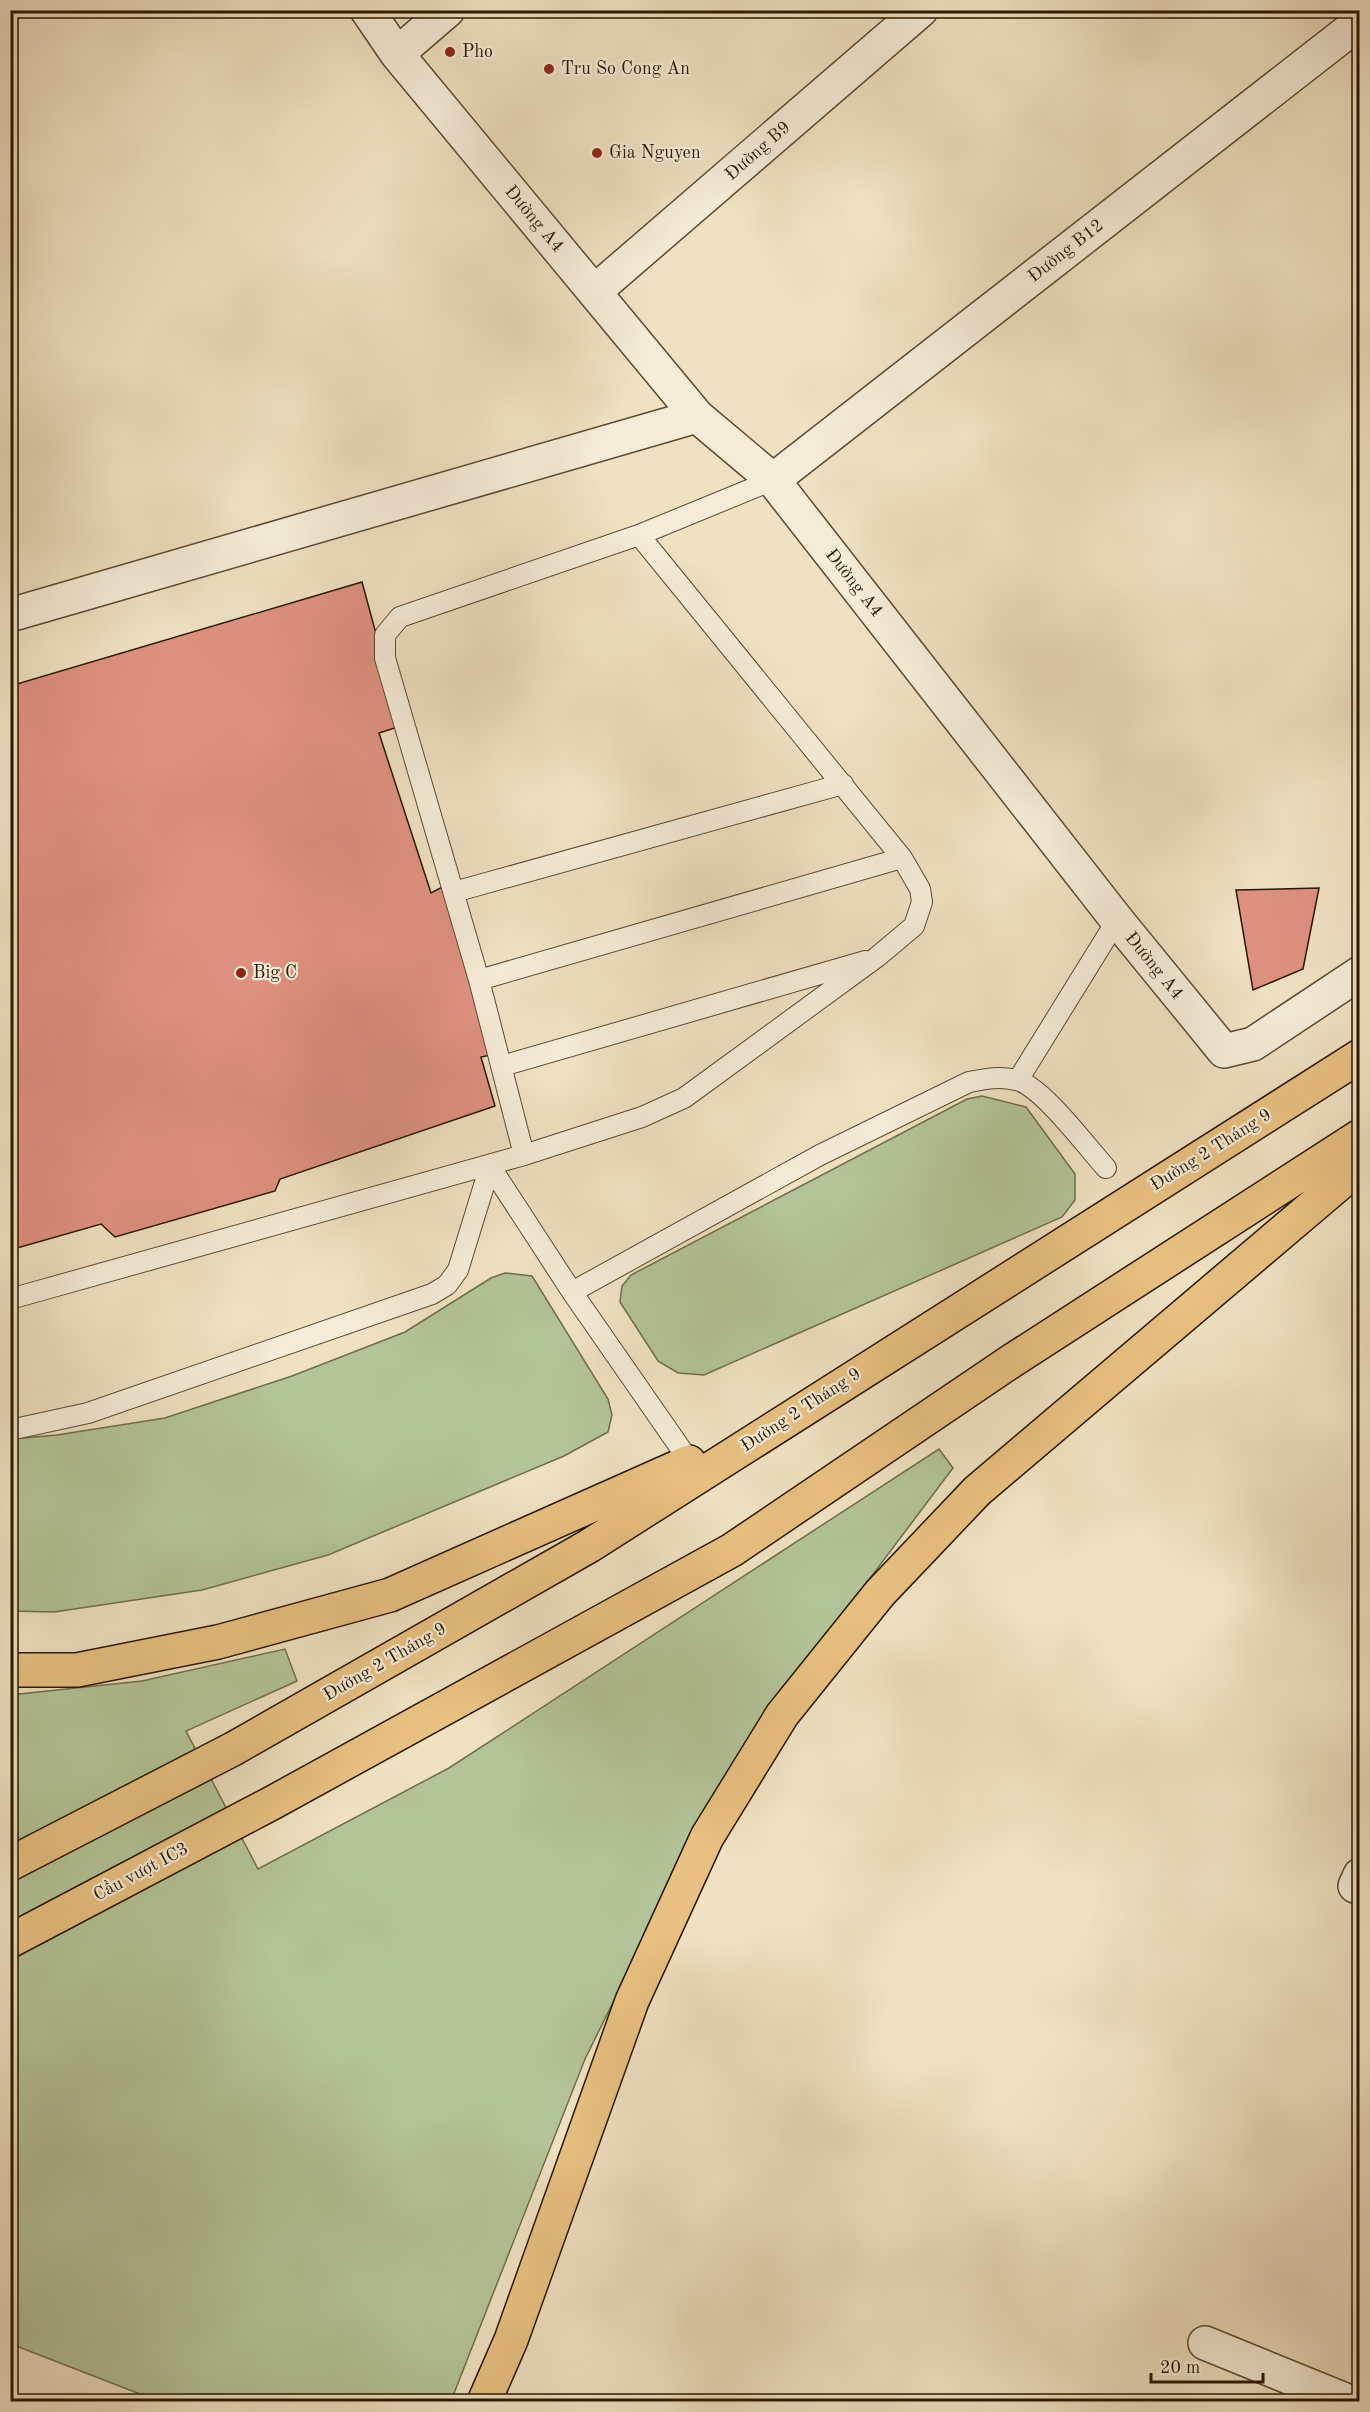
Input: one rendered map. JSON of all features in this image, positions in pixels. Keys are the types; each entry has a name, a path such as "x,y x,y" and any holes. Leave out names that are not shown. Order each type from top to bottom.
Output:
{"highway":[{"name":"Đường 2 Tháng 9","path":"10,1863 233,1749 589,1546 969,1302 1359,1056"},
{"name":"Cầu vượt IC3","path":"10,1941 272,1803 732,1550 1013,1360 1359,1136"},
{"path":"484,2402 511,2340 632,2001 707,1837 782,1715 880,1593 977,1491 1359,1166"},
{"path":"10,1670 77,1670 113,1663 218,1642 390,1595 690,1462 969,1302"},
{"path":"503,2402 511,2340"}],"street":[{"name":"Đường A4","path":"367,10 397,54 698,416 773,480 1117,920 1224,1051 1253,1044 1359,973"},
{"path":"397,54 448,10"},
{"name":"Đường B9","path":"594,292 921,10"},
{"name":"Đường B12","path":"773,480 1359,22"},
{"path":"10,615 698,416"},
{"path":"1205,2343 1350,2402"}],"lane":[{"path":"524,1155 479,980 385,658 385,635 400,617 639,535 773,480"},
{"path":"10,1299 490,1166 642,1117 684,1098 878,957 914,926 922,902 920,889 902,858 639,535"},
{"path":"454,892 843,784"},
{"path":"479,980 902,858"},
{"path":"1018,1080 1117,920"},
{"path":"502,1066 878,957"},
{"path":"572,1292 820,1155 969,1082 995,1078 1018,1080 1040,1093 1106,1168"},
{"path":"490,1166 572,1292 690,1462"},
{"path":"10,1430 88,1413 432,1294 447,1285 458,1270 490,1166"}],"green space":[{"path":"982,1096 1026,1107 1075,1174 1075,1200 1062,1217 704,1375 678,1373 658,1361 620,1302 622,1286 631,1275 967,1099"},
{"path":"505,1273 532,1276 608,1399 612,1415 608,1432 564,1456 328,1555 202,1590 54,1612 11,1611 11,1439 57,1435 165,1418 292,1376 405,1332 491,1278"},
{"path":"939,1449 953,1468 773,1707 697,1833 585,2059 451,2401 158,2401 11,2344 10,1695 142,1681 285,1649 297,1681 186,1731 258,1869 449,1768"}],"building":[{"name":"Big C","path":"362,582 401,726 379,733 431,893 446,885 496,1054 481,1057 495,1106 280,1179 275,1191 115,1237 101,1224 10,1250 10,686"},
{"path":"1319,888 1303,969 1253,990 1236,890"}],"place":[{"name":"Pho","path":"450,52"},
{"name":"Tru So Cong An","path":"549,69"},
{"name":"Gia Nguyen","path":"597,153"},
{"name":"Big C","path":"241,973"}]}
